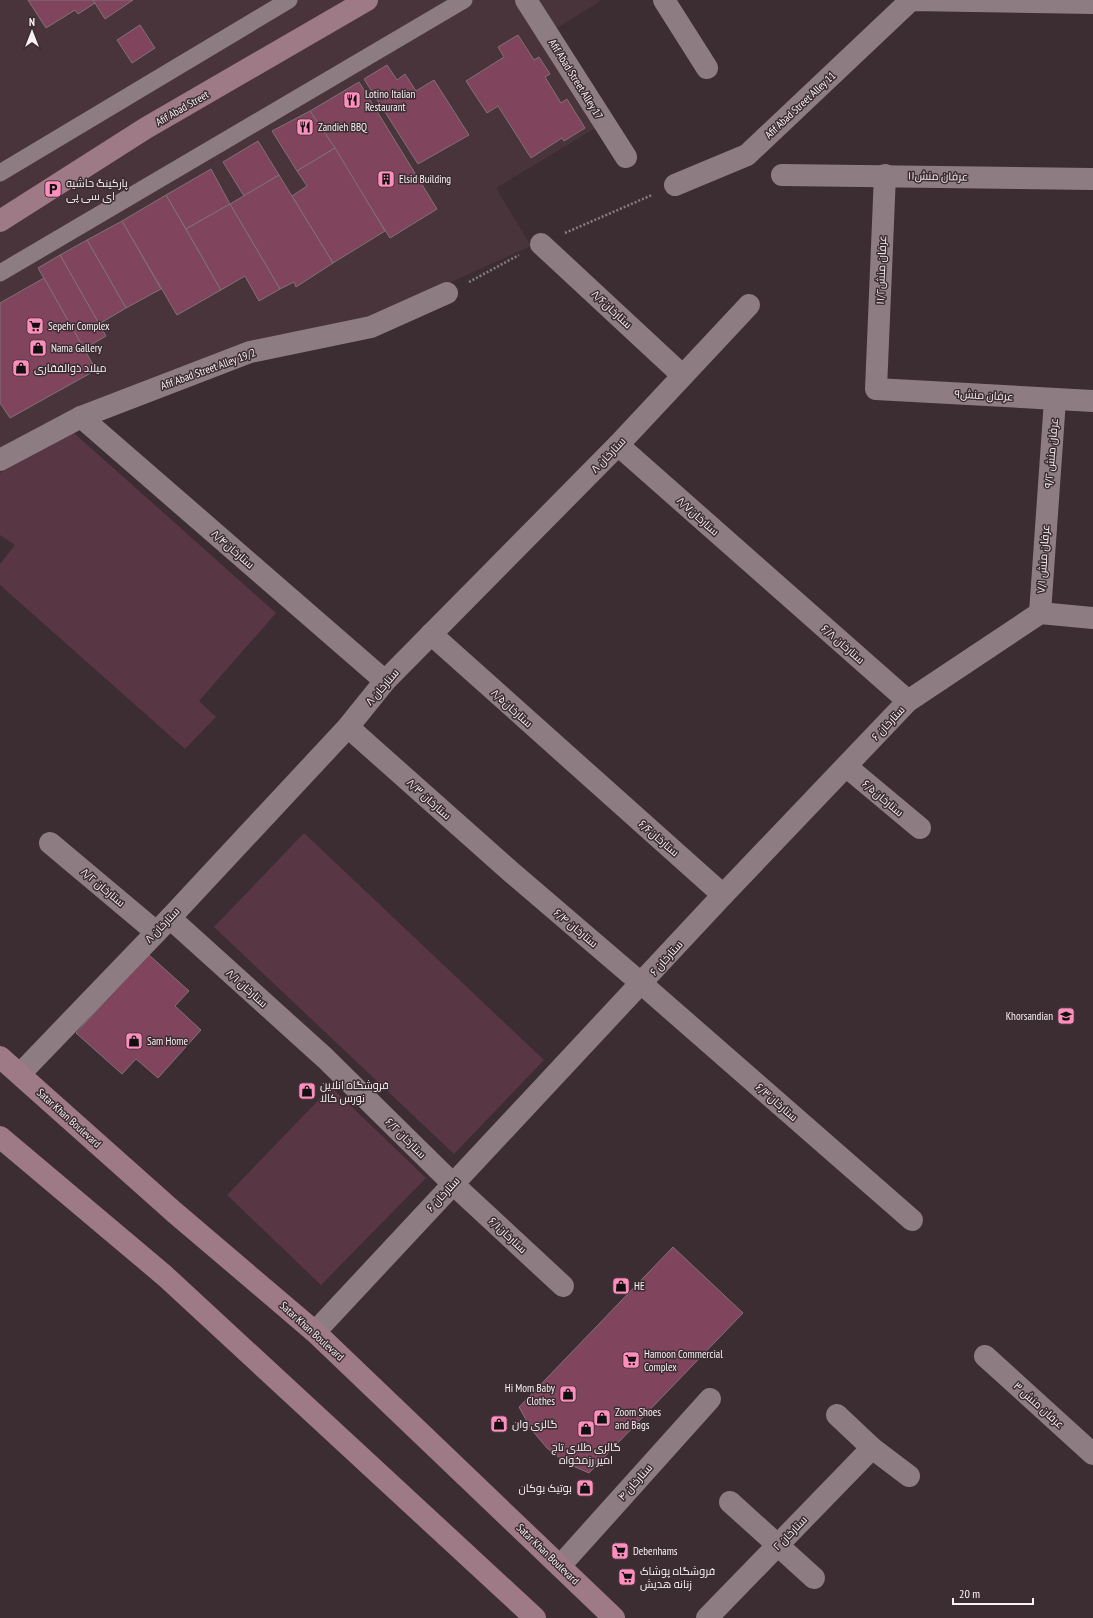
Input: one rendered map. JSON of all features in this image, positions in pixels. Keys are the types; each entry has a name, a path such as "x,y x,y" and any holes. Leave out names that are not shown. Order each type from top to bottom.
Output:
{"main road":[{"name":"Afif Abad Street","path":"0,221 146,128 367,0"},
{"name":"Satar Khan Boulevard","path":"0,1057 174,1212 315,1332 614,1618"},
{"path":"0,1137 166,1276 535,1618"}],"street":[{"path":"0,174 289,0"},
{"path":"0,273 464,0"},
{"name":"Afif Abad Street Alley 17","path":"526,0 626,157"},
{"path":"664,0 706,68"},
{"path":"910,0 1093,3"},
{"name":"Afif Abad Street Alley 11","path":"675,185 747,155 910,0"},
{"name":"عرفان منش۱۱","path":"782,175 885,175 1093,179"},
{"name":"عرفان منش۱۱/۲","path":"876,389 885,175"},
{"name":"ستارخان۸/۶","path":"542,244 682,375"},
{"name":"Afif Abad Street Alley 19/2","path":"0,460 81,417 250,352 371,327 447,293"},
{"name":"ستارخان ۸","path":"20,1074 163,925 348,727 385,681 618,445 749,305"},
{"name":"عرفان منش۹","path":"876,389 1093,401"},
{"name":"عرفان منش ۹/۲","path":"1046,506 1055,400"},
{"name":"ستارخان۸/۴","path":"81,417 385,681"},
{"name":"ستارخان۸/۷","path":"618,445 778,587"},
{"name":"عرفان منش ۷/۱","path":"1040,613 1046,506"},
{"name":"ستارخان ۶/۸","path":"778,587 908,701"},
{"path":"1040,613 1093,618"},
{"name":"ستارخان ۶","path":"315,1332 642,984 723,895 847,767 908,701 1040,613"},
{"name":"ستارخان۸/۵","path":"431,634 594,781"},
{"name":"ستارخان ۸/۳","path":"348,727 510,872"},
{"name":"ستارخان۶/۵","path":"847,767 920,828"},
{"name":"ستارخان۶/۶","path":"594,781 723,895"},
{"name":"ستارخان ۸/۲","path":"50,843 163,925"},
{"name":"ستارخان ۶/۴","path":"510,872 642,984"},
{"name":"ستارخان ۸/۱","path":"163,925 325,1058"},
{"name":"ستارخان۶/۳","path":"642,984 912,1220"},
{"name":"ستارخان ۶/۲","path":"325,1058 453,1184"},
{"name":"ستارخان۶/۱","path":"453,1184 563,1286"},
{"name":"۳ عرفان منش","path":"985,1356 1093,1454"},
{"name":"۴ ستارخان","path":"560,1566 710,1399"},
{"path":"837,1415 872,1448 909,1476"},
{"name":"۲ ستارخان","path":"707,1618 872,1448"},
{"path":"730,1502 814,1578"}],"shaded area":[{"path":"0,0 602,0 557,28 607,121 496,188 531,246 364,321 120,396 0,458"},
{"path":"74,433 276,613 199,701 216,717 185,749 0,585 0,564 15,545 0,535 0,473"},
{"path":"304,833 544,1060 454,1154 214,927"},
{"path":"331,1087 426,1178 321,1285 227,1195"}],"building":[{"path":"28,0 93,0 95,3 78,14 75,10 46,28"},
{"path":"93,0 133,0 105,19"},
{"path":"140,25 155,48 132,63 117,40"},
{"path":"518,35 534,60 539,57 550,74 545,77 561,103 567,99 585,128 564,141 562,138 531,158 498,106 487,113 466,81 504,57 498,47"},
{"path":"387,65 397,80 405,74 416,91 434,80 469,135 418,164 364,79"},
{"name":"Elsid Building","path":"359,82 437,209 390,238 310,111"},
{"path":"310,111 335,148 297,171 272,131"},
{"path":"258,141 279,175 244,196 223,162"},
{"path":"335,148 385,231 333,263 292,196 307,186 297,171"},
{"path":"211,169 230,204 186,229 166,195"},
{"path":"279,175 333,263 296,287 294,282 280,289 230,204"},
{"path":"166,195 221,290 177,315 122,221"},
{"path":"230,204 280,289 259,301 245,276 221,290 186,229"},
{"path":"122,221 161,289 126,308 87,240"},
{"path":"87,240 126,308 99,324 60,255"},
{"path":"60,255 106,336 84,349 38,268"},
{"name":"Sepehr Complex","path":"44,278 96,370 10,418 0,403 0,303"},
{"path":"148,954 189,991 175,1006 201,1030 158,1078 136,1059 122,1074 76,1033"},
{"name":"Hamoon Commercial Complex","path":"673,1247 743,1313 589,1473 566,1463 547,1448 531,1429 519,1407"}],"place":[{"name":"Lotino Italian Restaurant","path":"352,100"},
{"name":"Zandieh BBQ","path":"305,127"},
{"name":"Elsid Building","path":"386,179"},
{"name":"پارکینگ حاشیه ای سی پی","path":"53,189"},
{"name":"Sepehr Complex","path":"35,326"},
{"name":"Nama Gallery","path":"38,348"},
{"name":"میلاد ذوالفقاری","path":"21,368"},
{"name":"Khorsandian","path":"1066,1016"},
{"name":"Sam Home","path":"134,1041"},
{"name":"فروشگاه انلاین نورس کالا","path":"307,1091"},
{"name":"HE","path":"621,1286"},
{"name":"Hamoon Commercial Complex","path":"631,1360"},
{"name":"Hi Mom Baby Clothes","path":"568,1394"},
{"name":"Zoom Shoes and Bags","path":"602,1418"},
{"name":"گالری وان","path":"499,1424"},
{"name":"گالری طلای تاج امیر رزمخواه","path":"586,1429"},
{"name":"بوتیک بوکان","path":"585,1488"},
{"name":"Debenhams","path":"620,1551"},
{"name":"فروشگاه پوشاک زنانه هدیش","path":"627,1577"}]}
